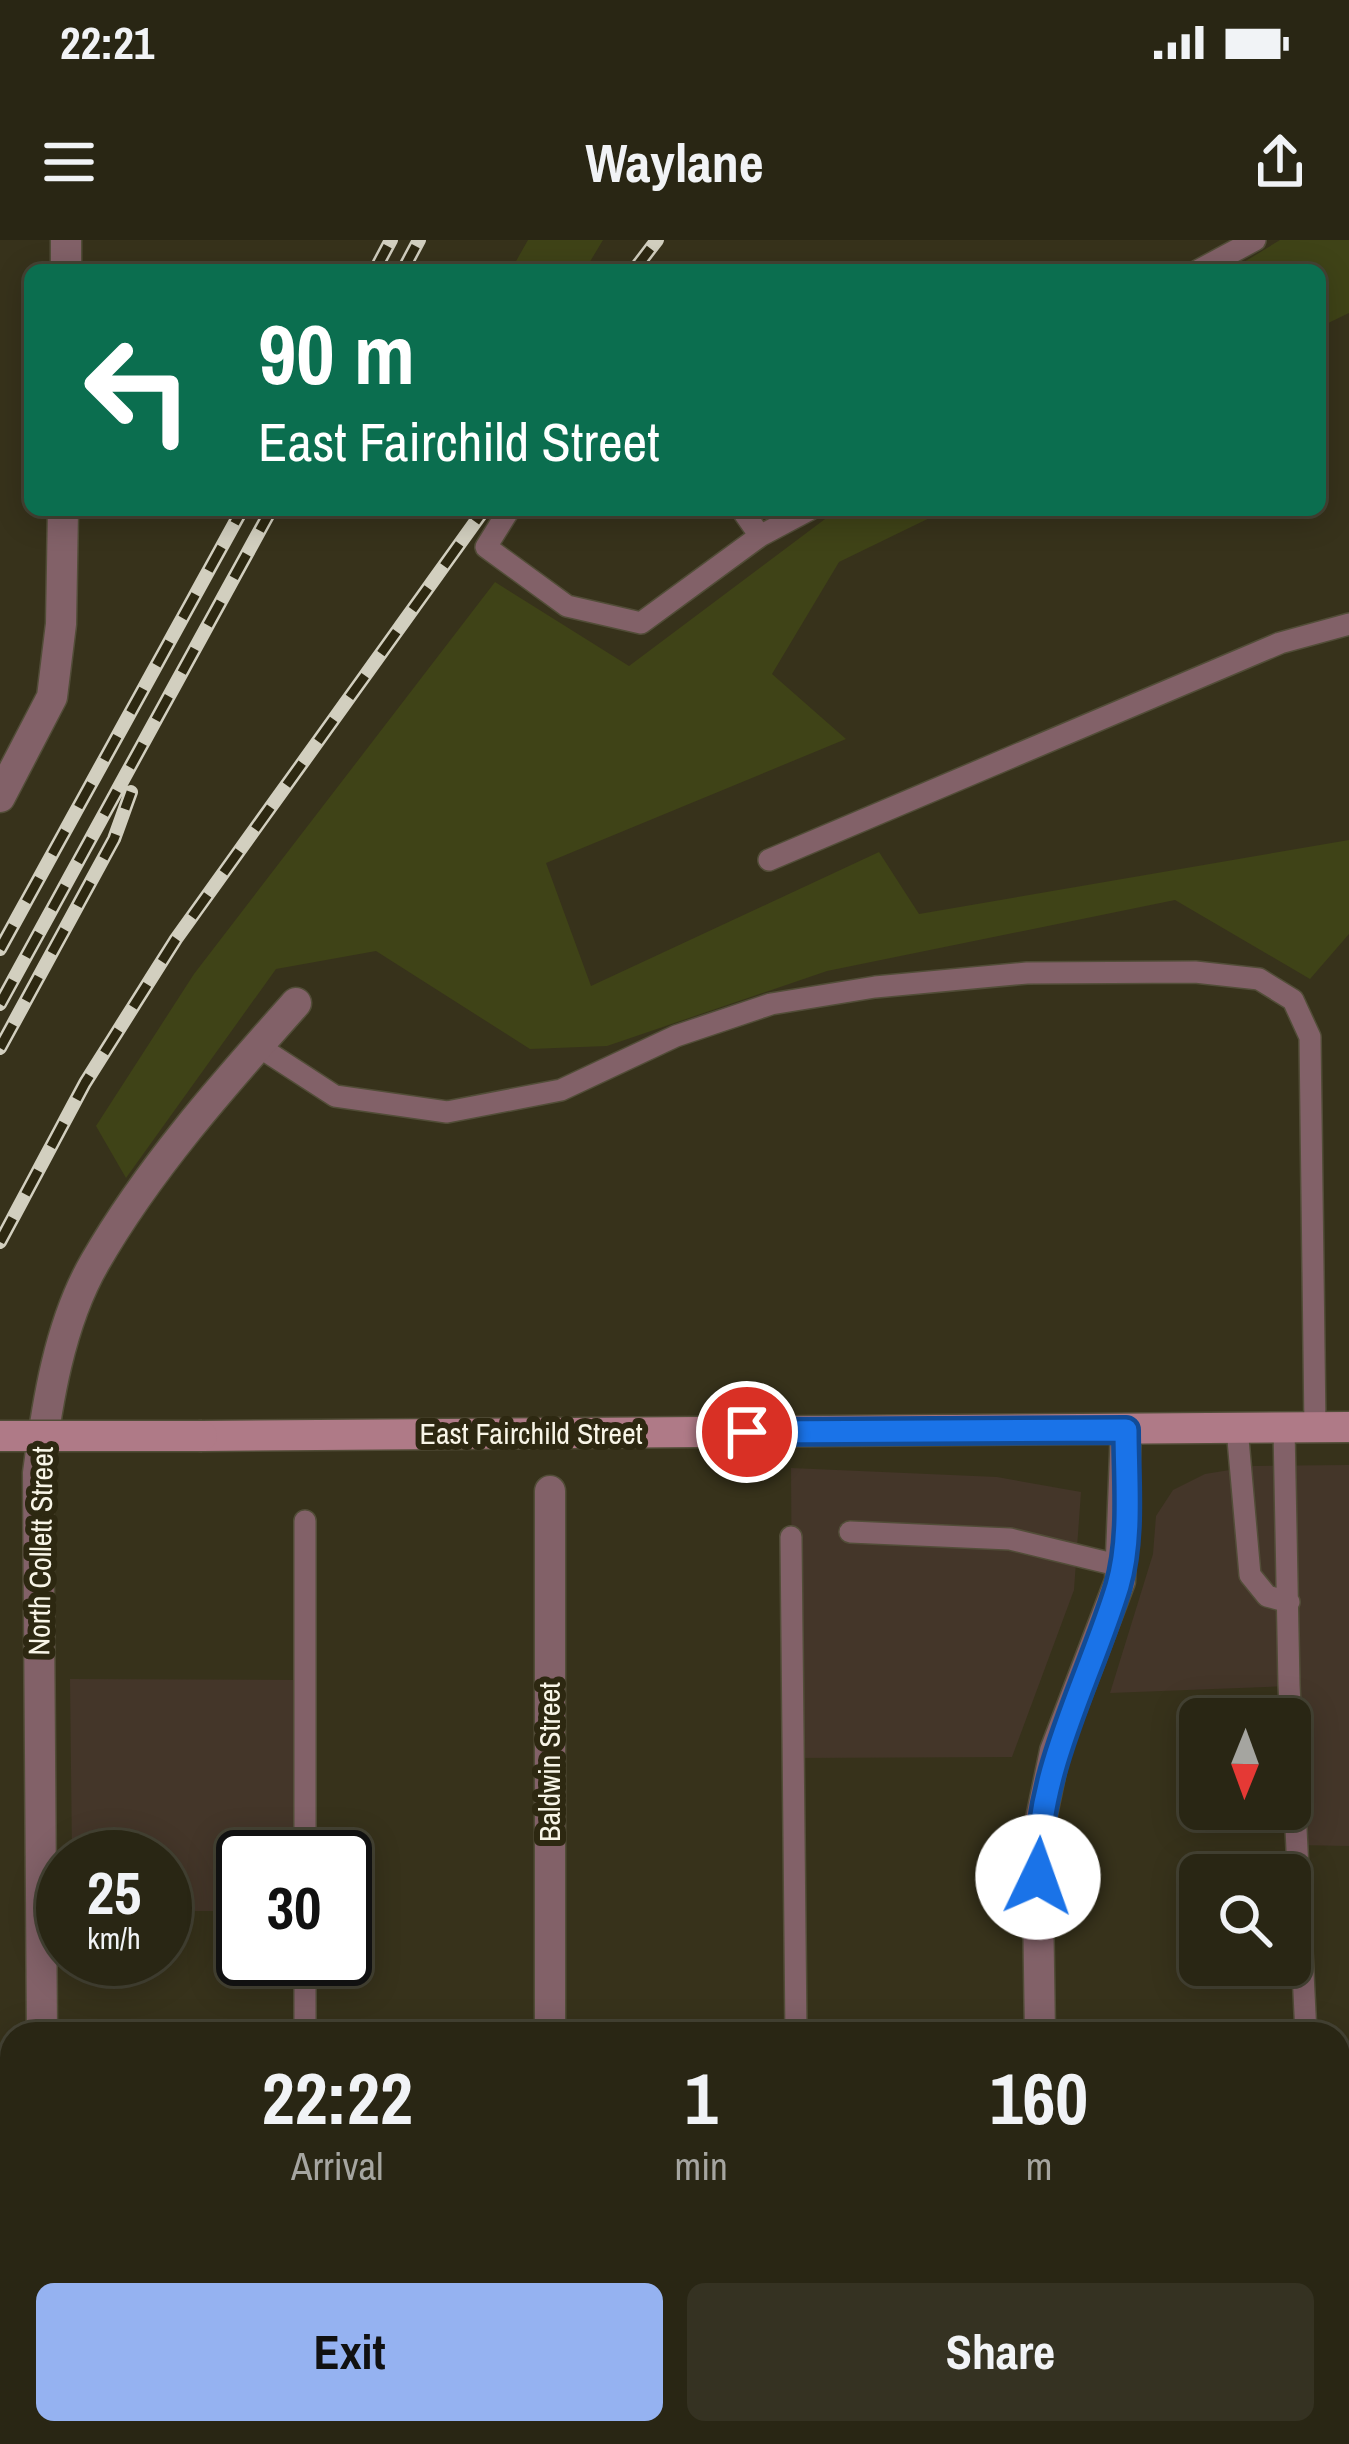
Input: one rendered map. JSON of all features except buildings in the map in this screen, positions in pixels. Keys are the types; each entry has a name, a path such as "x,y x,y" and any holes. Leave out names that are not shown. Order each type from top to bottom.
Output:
{"street":[{"path":"5,780 52,697 61,624 63,516"},
{"name":"North Collett Street","path":"42,2022 38,1473 49,1387 93,1265 207,1103 296,1003"},
{"name":"East Fairchild Street","path":"0,1436 1349,1427"},
{"path":"1040,2022 1037,1838 1055,1751 1121,1566 1126,1430"},
{"name":"Baldwin Street","path":"550,1491 550,2022"}],"lane":[{"path":"1209,264 1255,240"},
{"path":"505,516 487,547 567,606 641,623 760,536 798,516"},
{"path":"746,516 760,536"},
{"path":"769,860 1280,643 1349,624"},
{"path":"258,1046 335,1096 447,1112 562,1090 676,1036 791,1000 1028,973 1195,972 1259,979 1294,1000 1310,1037 1300,1427 1289,1602 1306,2022"},
{"path":"1237,1428 1250,1574 1268,1596 1289,1602"},
{"path":"305,1521 305,1830"},
{"path":"850,1532 1010,1539 1121,1566"},
{"path":"790,1537 796,2022"},
{"path":"305,1986 305,2022"}],"shaded area":[{"path":"1349,1465 1349,1846 1297,1845 1296,1830 1311,1830 1311,1698 1290,1698 1289,1686 1110,1693 1153,1554 1156,1516 1173,1490 1205,1474 1254,1466"},
{"path":"791,1468 997,1477 1081,1492 1074,1590 1012,1757 793,1758"},
{"path":"70,1679 305,1680 305,1830 216,1830 216,1911 192,1911 192,1830 72,1830"}],"green space":[{"path":"528,240 603,240 589,264 514,264"},
{"path":"1280,240 1349,240 1349,313 1326,324 1326,264 1241,264"},
{"path":"829,516 934,516 839,562 772,674 846,739 546,863 591,986 879,852 919,914 1349,840 1349,934 1310,979 1175,900 827,971 607,1046 530,1049 376,951 276,969 126,1178 96,1126 194,974 495,582 629,666"}],"railway":[{"path":"378,264 391,240"},
{"path":"406,264 419,240"},
{"path":"639,264 657,240"},
{"path":"0,949 239,516"},
{"path":"0,1004 268,516"},
{"path":"0,1242 85,1083 176,939 480,516"},
{"path":"0,1048 114,839 131,792"}],"route":[{"path":"747,1432 1126,1430 1120,1581 1055,1751 1037,1838 1038,1877"}]}
